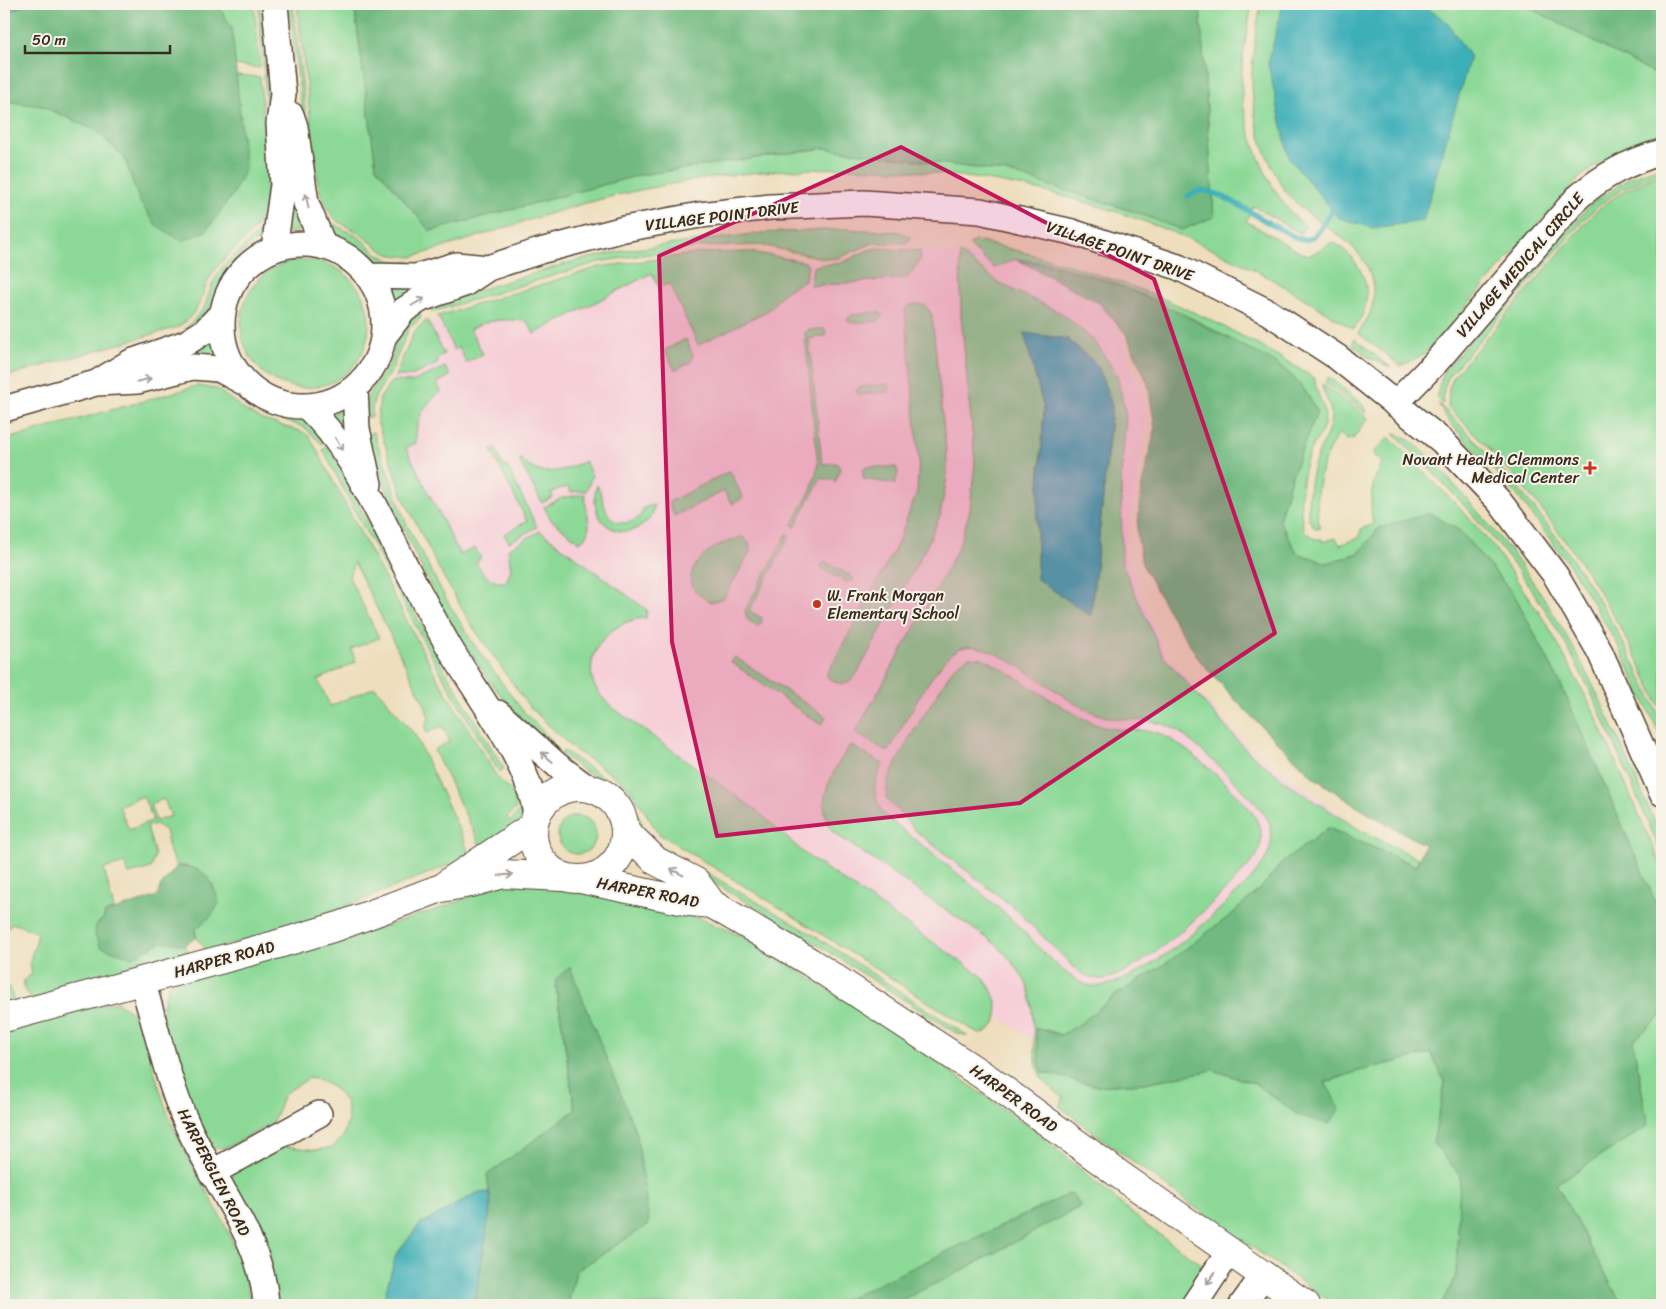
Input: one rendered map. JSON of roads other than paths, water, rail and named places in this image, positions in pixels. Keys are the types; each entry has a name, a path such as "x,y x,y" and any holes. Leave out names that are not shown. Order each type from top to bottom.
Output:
{"main road":[{"path":"586,787 598,790 610,797 624,819 626,832 624,846 619,858 610,869 598,876 574,878 551,870 542,862 536,851 534,821 550,796 561,790 586,787"},
{"name":"HARPER ROAD","path":"441,888 534,821"},
{"name":"HARPER ROAD","path":"626,832 656,860 696,882 712,904 898,1018 990,1080 1306,1305"},
{"name":"HARPER ROAD","path":"4,1018 330,928 441,888 471,883 503,874 574,878 690,902 712,904"}],"street":[{"path":"274,4 283,94 279,124 283,186 274,249"},
{"path":"283,94 295,126 306,203 324,247"},
{"name":"VILLAGE MEDICAL CIRCLE","path":"1395,404 1436,362 1577,198 1598,180 1622,166 1662,152"},
{"name":"VILLAGE POINT DRIVE","path":"384,336 404,310 421,299 464,284 488,268 540,250 624,229 744,210 864,204 980,211 1072,232 1178,267 1268,312 1337,357 1442,441 1498,501 1556,576 1600,652 1662,793"},
{"path":"4,409 96,383 138,381 193,367 219,369 246,384 264,397 285,405 307,407 332,402 355,389 369,374 379,356 384,336 384,315 379,295 368,276 348,258 324,247 298,244 274,249 255,259 240,274 229,292 223,312 223,338 228,355 231,363 246,384"},
{"name":"VILLAGE POINT DRIVE","path":"368,276 416,277 456,265 488,268"},
{"path":"96,383 131,362 186,343 205,331 223,312"},
{"path":"355,389 357,429 365,456 371,497"},
{"path":"307,407 335,438 371,497 445,640 483,700 523,771 534,795 534,821"},
{"path":"483,700 558,766 586,787"},
{"name":"HARPERGLEN ROAD","path":"142,981 174,1090 186,1122 211,1173 248,1237 259,1265 266,1305"},
{"path":"211,1173 318,1114"},
{"path":"1194,1305 1229,1252"},
{"path":"1242,1305 1263,1276"}],"water":[{"path":"4,4 27,4 4,13"},
{"path":"1283,4 1421,4 1446,21 1470,57 1423,221 1373,228 1339,218 1289,158 1268,64"},
{"path":"1024,333 1067,339 1098,366 1112,406 1091,616 1037,579 1037,519 1044,409"},
{"path":"489,1192 491,1202 475,1305 382,1305 396,1255 419,1225 477,1193"}],"waterway":[{"path":"1188,196 1201,191 1215,194 1302,239 1312,238 1322,227 1332,210"}],"place":[{"name":"Novant Health Clemmons Medical Center","path":"1590,468"},
{"name":"W. Frank Morgan Elementary School","path":"817,604"}]}
